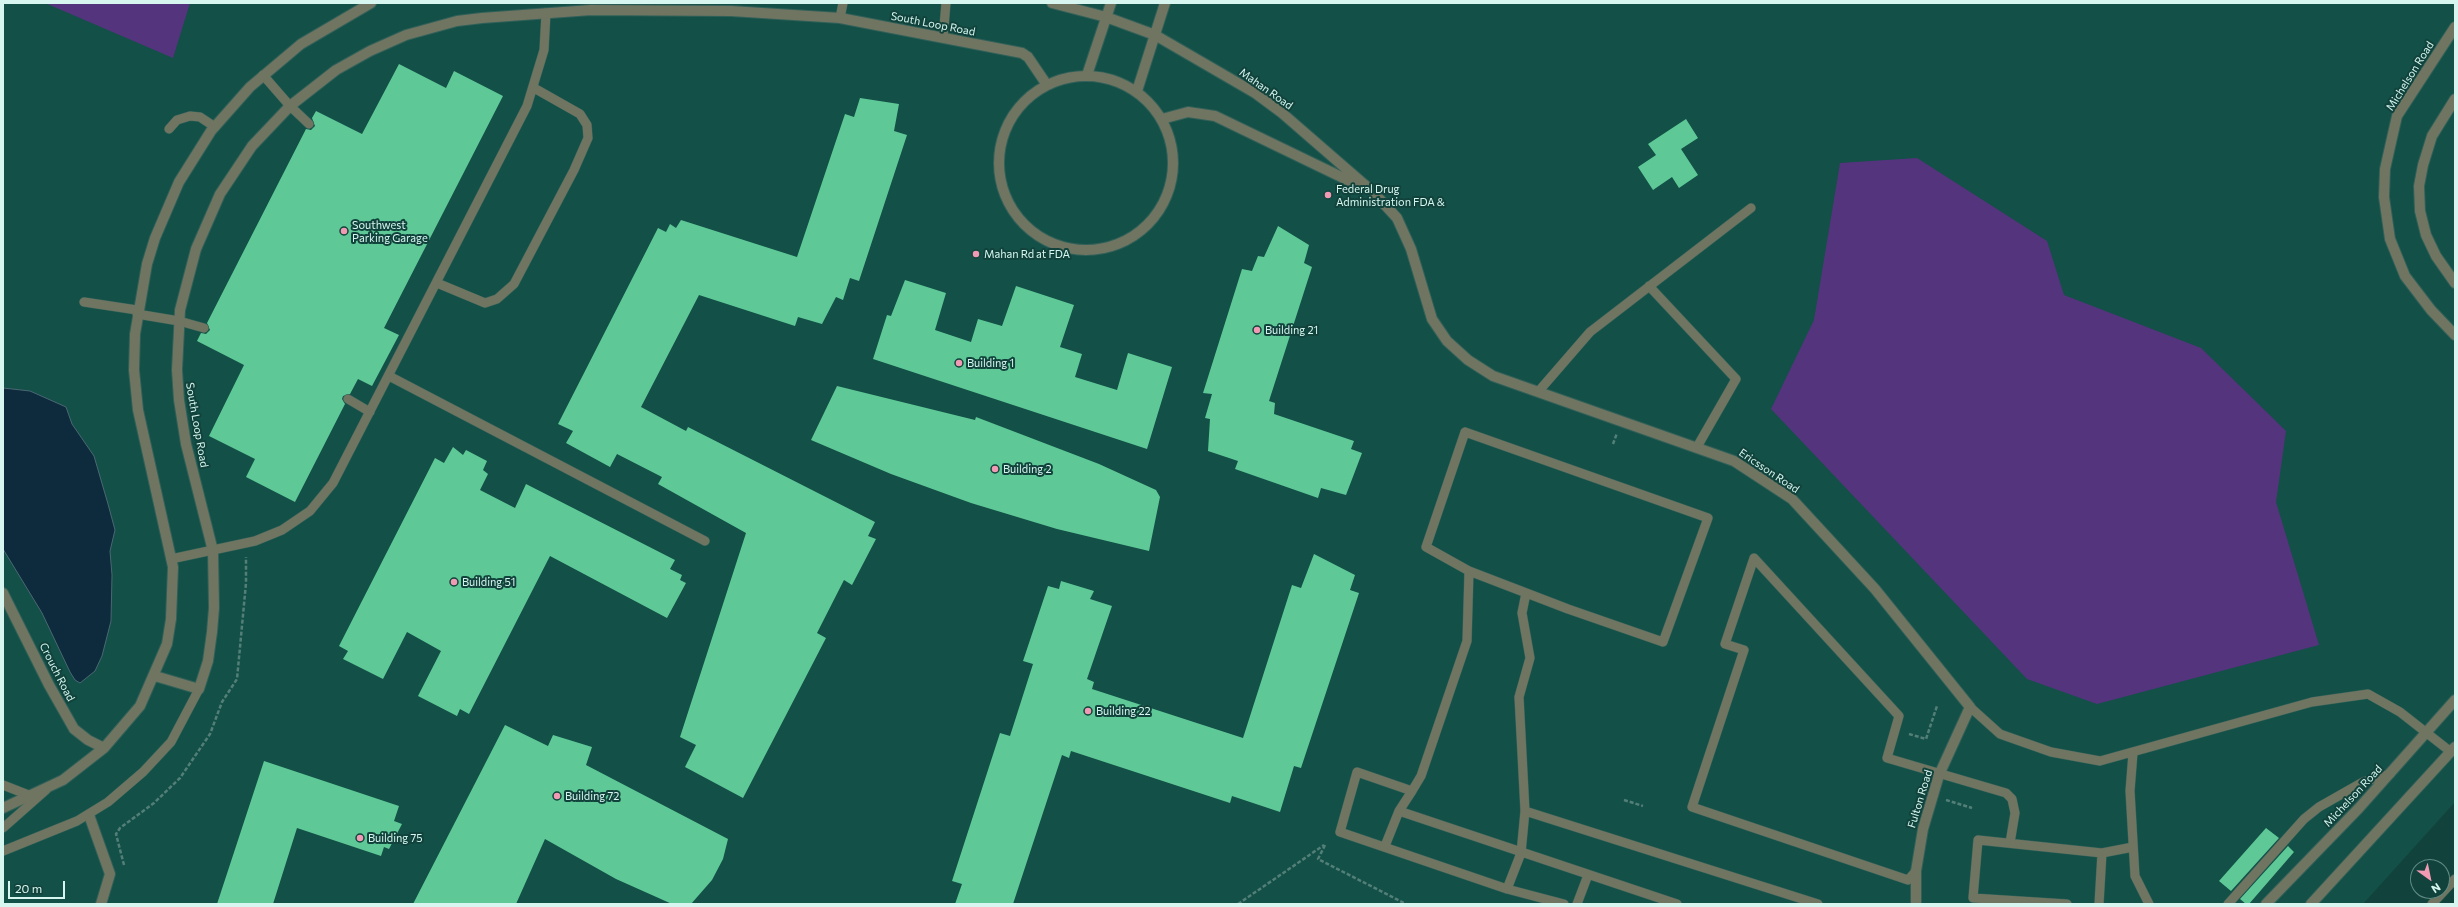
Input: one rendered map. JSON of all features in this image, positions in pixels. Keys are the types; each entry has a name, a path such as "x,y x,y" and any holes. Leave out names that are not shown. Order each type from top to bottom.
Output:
{"street":[{"path":"3,808 47,789 81,768 104,748 140,706 155,676 167,644 171,619 172,559 138,410 134,370 137,312 147,264 167,208 194,156 215,127 263,75 315,35 371,3"},
{"path":"1052,3 1106,17"},
{"path":"1087,75 1111,3"},
{"path":"1137,91 1165,3"},
{"name":"South Loop Road","path":"199,689 208,661 212,632 214,594 213,551 186,444 178,400 176,350 185,287 196,250 220,194 252,146 290,106 336,70 370,51 406,35 463,20 546,13 664,7 840,18 1022,52 1028,57 1047,85"},
{"name":"Mahan Road","path":"1106,17 1155,35 1265,100 1373,192 1396,218 1410,248 1432,319 1457,352"},
{"name":"Michelson Road","path":"2455,27 2397,116 2385,169 2384,197 2390,239 2405,276 2432,310 2455,335"},
{"path":"1087,75 1116,80 1147,98 1162,118 1169,143 1170,161 1166,191 1153,217 1133,236 1114,246 1089,253 1067,252 1045,243 1029,231 1013,208 1007,196 1001,176 1000,153 1009,127 1025,102 1047,85 1069,76 1087,75"},
{"path":"2455,99 2432,136 2422,165 2419,186 2420,211 2426,235 2436,256 2455,284"},
{"name":"Mahan Road","path":"1162,118 1188,112 1215,116 1373,192"},
{"name":"Ericsson Road","path":"1457,352 1493,376 1698,447 1734,461 1792,499 1875,589 1970,707"},
{"name":"Crouch Road","path":"3,593 49,684 74,729 88,740 104,748"},
{"path":"155,676 199,689"},
{"name":"Michelson Road","path":"2266,904 2390,774 2455,700"},
{"name":"Fulton Road","path":"1916,904 1916,871 1923,829 1939,775 1970,707"},
{"path":"2311,904 2453,750"},
{"path":"89,815 110,874 101,904"}],"lane":[{"path":"840,18 844,3"},
{"path":"943,38 946,3"},
{"path":"172,559 213,551 268,537 296,522 310,511 333,483 527,106 534,88 544,50 546,13"},
{"path":"263,75 290,106 309,124"},
{"path":"437,282 485,303 497,299 514,284 574,170 588,138 587,125 580,114 534,88"},
{"path":"170,129 177,120 190,116 200,117 215,127"},
{"path":"1538,392 1590,332 1751,208"},
{"path":"1648,286 1736,379 1698,447"},
{"path":"84,302 179,321 204,328"},
{"path":"389,376 705,541"},
{"path":"348,399 370,412"},
{"path":"1465,432 1708,518 1663,642 1526,593 1468,571 1426,547 1465,432"},
{"path":"1916,871 1908,880 1692,807 1744,650 1725,644 1754,558 1899,716 1887,758 1939,775 2006,793 2009,796 2015,813 2010,843"},
{"path":"1385,846 1399,811 1421,776 1467,641 1468,571"},
{"path":"1507,889 1521,852 1525,810 1519,697 1530,658 1522,613 1526,593"},
{"path":"3,851 89,815 143,772 171,742 199,689"},
{"path":"1970,707 2000,734 2051,752 2100,761 2312,702 2368,694 2400,712 2453,750"},
{"path":"2133,753 2130,791 2135,876 2149,904"},
{"path":"1412,791 1357,772 1340,832 1385,846 1507,889 1564,904"},
{"path":"2228,904 2304,819 2319,806 2363,782 2390,774"},
{"path":"3,785 31,796"},
{"path":"3,828 47,789"},
{"path":"1525,810 1818,904"},
{"path":"1399,811 1677,904"},
{"path":"2067,904 1973,898 1978,840 2102,853 2133,847"},
{"path":"2099,904 2102,853"},
{"path":"1577,904 1588,875"},
{"path":"2432,904 2455,879"}],"path":[{"path":"1613,444 1618,431"},
{"path":"1909,734 1926,739 1937,706"},
{"path":"1624,800 1643,806"},
{"path":"1946,800 1972,808"},
{"path":"1238,904 1325,845 1318,859 1406,904"}],"shaded area":[{"path":"3,3 2455,3 2455,802 2363,904 3,904"},
{"path":"45,3 190,3 173,58"},
{"path":"1917,158 2047,241 2064,295 2201,348 2286,431 2276,502 2319,645 2097,704 2027,679 1771,409 1814,320 1840,163"}],"water":[{"path":"3,388 30,391 66,407 72,424 94,456 115,530 110,551 112,575 111,621 102,656 95,671 80,683 75,680 70,672 42,613 3,549"}],"building":[{"name":"Southwest Parking Garage","path":"399,64 446,88 454,71 503,96 384,328 399,335 372,386 358,379 350,394 343,396 342,399 345,404 295,502 246,477 255,459 209,436 244,365 197,341 201,333 206,334 210,330 207,323 306,129 311,130 315,126 312,118 316,111 362,134"},
{"path":"860,98 899,104 894,131 907,135 859,281 850,278 843,300 836,297 822,324 798,317 795,326 699,295 641,407 686,431 688,427 875,522 868,536 876,539 852,585 844,580 817,633 826,638 743,798 685,767 696,745 680,737 746,533 658,484 662,477 617,454 610,467 566,443 573,431 558,424 658,228 666,232 670,224 676,228 681,220 797,257 845,114 854,117"},
{"path":"1686,119 1698,138 1681,149 1698,175 1679,188 1672,177 1653,190 1638,167 1656,155 1648,144"},
{"name":"Building 21","path":"1278,226 1309,245 1304,263 1312,267 1269,401 1275,403 1274,414 1354,441 1351,449 1362,453 1346,495 1321,488 1318,498 1235,469 1238,461 1208,451 1210,419 1205,418 1212,394 1203,393 1242,269 1252,271 1258,256 1264,257"},
{"name":"Building 1","path":"905,280 946,293 935,330 971,342 978,319 1002,326 1016,286 1074,305 1060,347 1082,354 1075,377 1117,390 1128,353 1172,367 1147,449 873,359 887,315 891,316"},
{"name":"Building 2","path":"837,386 975,420 976,417 1099,464 1156,490 1160,497 1149,551 1057,529 971,503 891,474 811,440"},
{"name":"Building 51","path":"453,447 463,455 466,450 487,461 483,470 488,474 480,490 515,508 526,484 675,560 670,569 682,575 680,580 686,583 667,618 550,556 469,714 460,709 457,716 418,696 441,651 407,632 383,679 343,659 348,651 339,646 435,458 444,463"},
{"name":"Building 22","path":"1314,554 1355,575 1350,590 1359,593 1301,768 1294,766 1280,812 1232,796 1230,803 1071,751 1069,758 1062,755 1013,904 955,904 962,884 952,881 1000,733 1010,736 1033,664 1023,661 1048,586 1059,589 1061,581 1094,591 1090,599 1112,606 1087,679 1094,682 1092,689 1243,738 1292,585 1301,588"},
{"name":"Building 72","path":"505,725 548,746 553,735 592,747 586,765 728,839 723,859 712,880 691,904 672,904 616,879 545,839 516,904 413,904"},
{"name":"Building 75","path":"264,761 399,806 394,821 402,824 389,849 384,847 381,856 297,828 273,904 217,904"},
{"path":"2266,828 2279,838 2231,891 2219,881"},
{"path":"2288,846 2294,852 2249,904 2246,904 2240,899"}],"place":[{"name":"Federal Drug Administration FDA &","path":"1328,195"},
{"name":"Southwest Parking Garage","path":"344,231"},
{"name":"Mahan Rd at FDA","path":"976,254"},
{"name":"Building 21","path":"1257,330"},
{"name":"Building 1","path":"959,363"},
{"name":"Building 2","path":"995,469"},
{"name":"Building 51","path":"454,582"},
{"name":"Building 22","path":"1088,711"},
{"name":"Building 72","path":"557,796"},
{"name":"Building 75","path":"360,838"}]}
